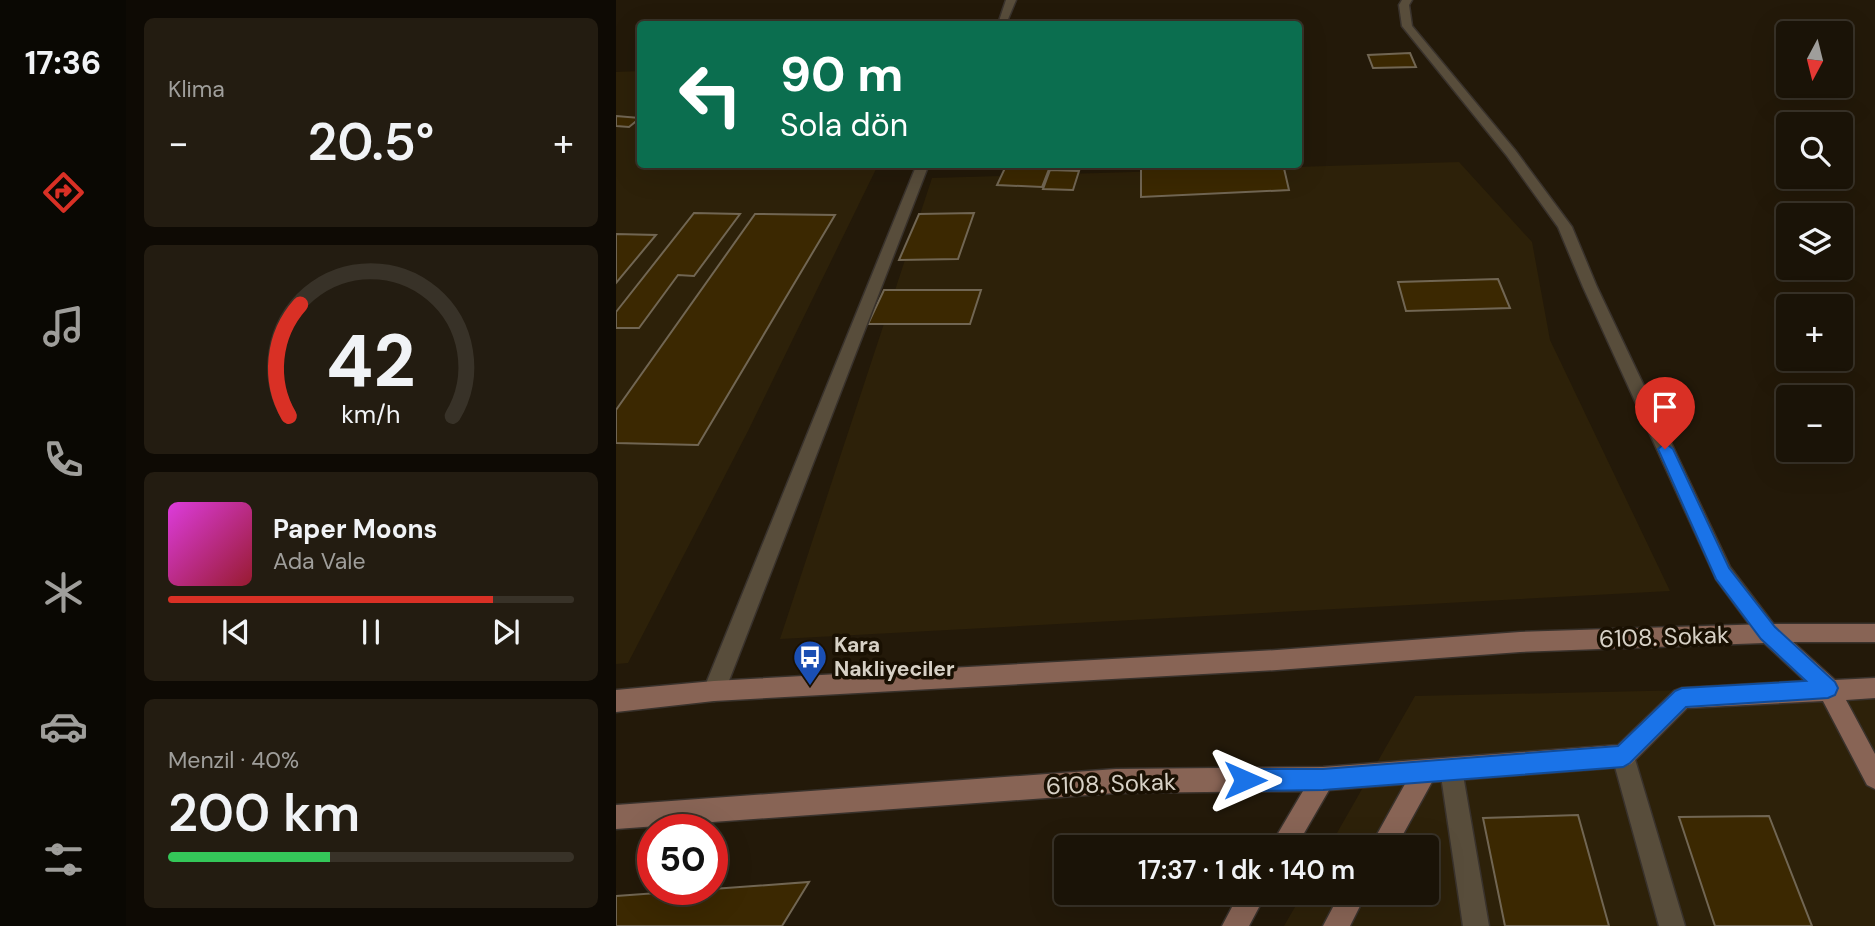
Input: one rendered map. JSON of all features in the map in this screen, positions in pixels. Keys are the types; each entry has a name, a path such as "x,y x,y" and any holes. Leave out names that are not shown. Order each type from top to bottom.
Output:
{"main road":[{"name":"6108. Sokak","path":"616,701 714,691 1277,660 1520,642 1768,633 1875,633"},
{"path":"1768,633 1828,688 1875,777"},
{"path":"1623,756 1682,698 1828,688 1875,688"},
{"name":"6108. Sokak","path":"616,817 1116,781 1323,779 1623,756"},
{"path":"1391,835 1438,770"},
{"path":"1289,835 1323,779"},
{"path":"1235,926 1247,905"},
{"path":"1336,926 1348,905"}],"street":[{"path":"1003,21 1011,0"},
{"path":"1407,0 1404,5 1407,26 1511,153 1565,228 1723,573 1768,633"},
{"path":"714,691 920,168"},
{"path":"1623,756 1672,926"},
{"path":"1438,770 1476,926"}],"shaded area":[{"path":"637,71 637,168 877,168 748,431 628,663 616,664 616,72"},
{"path":"1459,162 1532,242 1550,340 1670,591 780,639 932,178"},
{"path":"1875,686 1875,926 1284,926 1296,905 1439,905 1439,835 1336,835 1415,696"}],"building":[{"path":"1410,53 1416,67 1373,68 1368,55"},
{"path":"616,116 637,118 629,127 616,126"},
{"path":"1005,168 1049,169 1042,187 997,185"},
{"path":"1141,168 1284,168 1289,190 1141,197"},
{"path":"1050,170 1079,171 1073,190 1043,189"},
{"path":"694,213 740,214 694,276 678,275 639,328 616,328 616,312"},
{"path":"974,213 958,259 899,260 919,214"},
{"path":"755,214 835,215 698,445 616,443 616,410"},
{"path":"616,234 656,235 616,283"},
{"path":"1498,279 1510,308 1406,311 1398,282"},
{"path":"884,290 981,290 970,324 868,324"},
{"path":"1578,815 1609,926 1505,926 1483,818"},
{"path":"1769,816 1812,926 1715,926 1679,817"},
{"path":"809,882 782,926 616,926 616,896 637,894 637,905 728,905 728,888"}],"place":[{"name":"Kara Nakliyeciler","path":"810,687"}],"route":[{"path":"1245,780 1323,779 1623,756 1682,698 1828,688 1768,633 1723,573 1665,449"}]}
